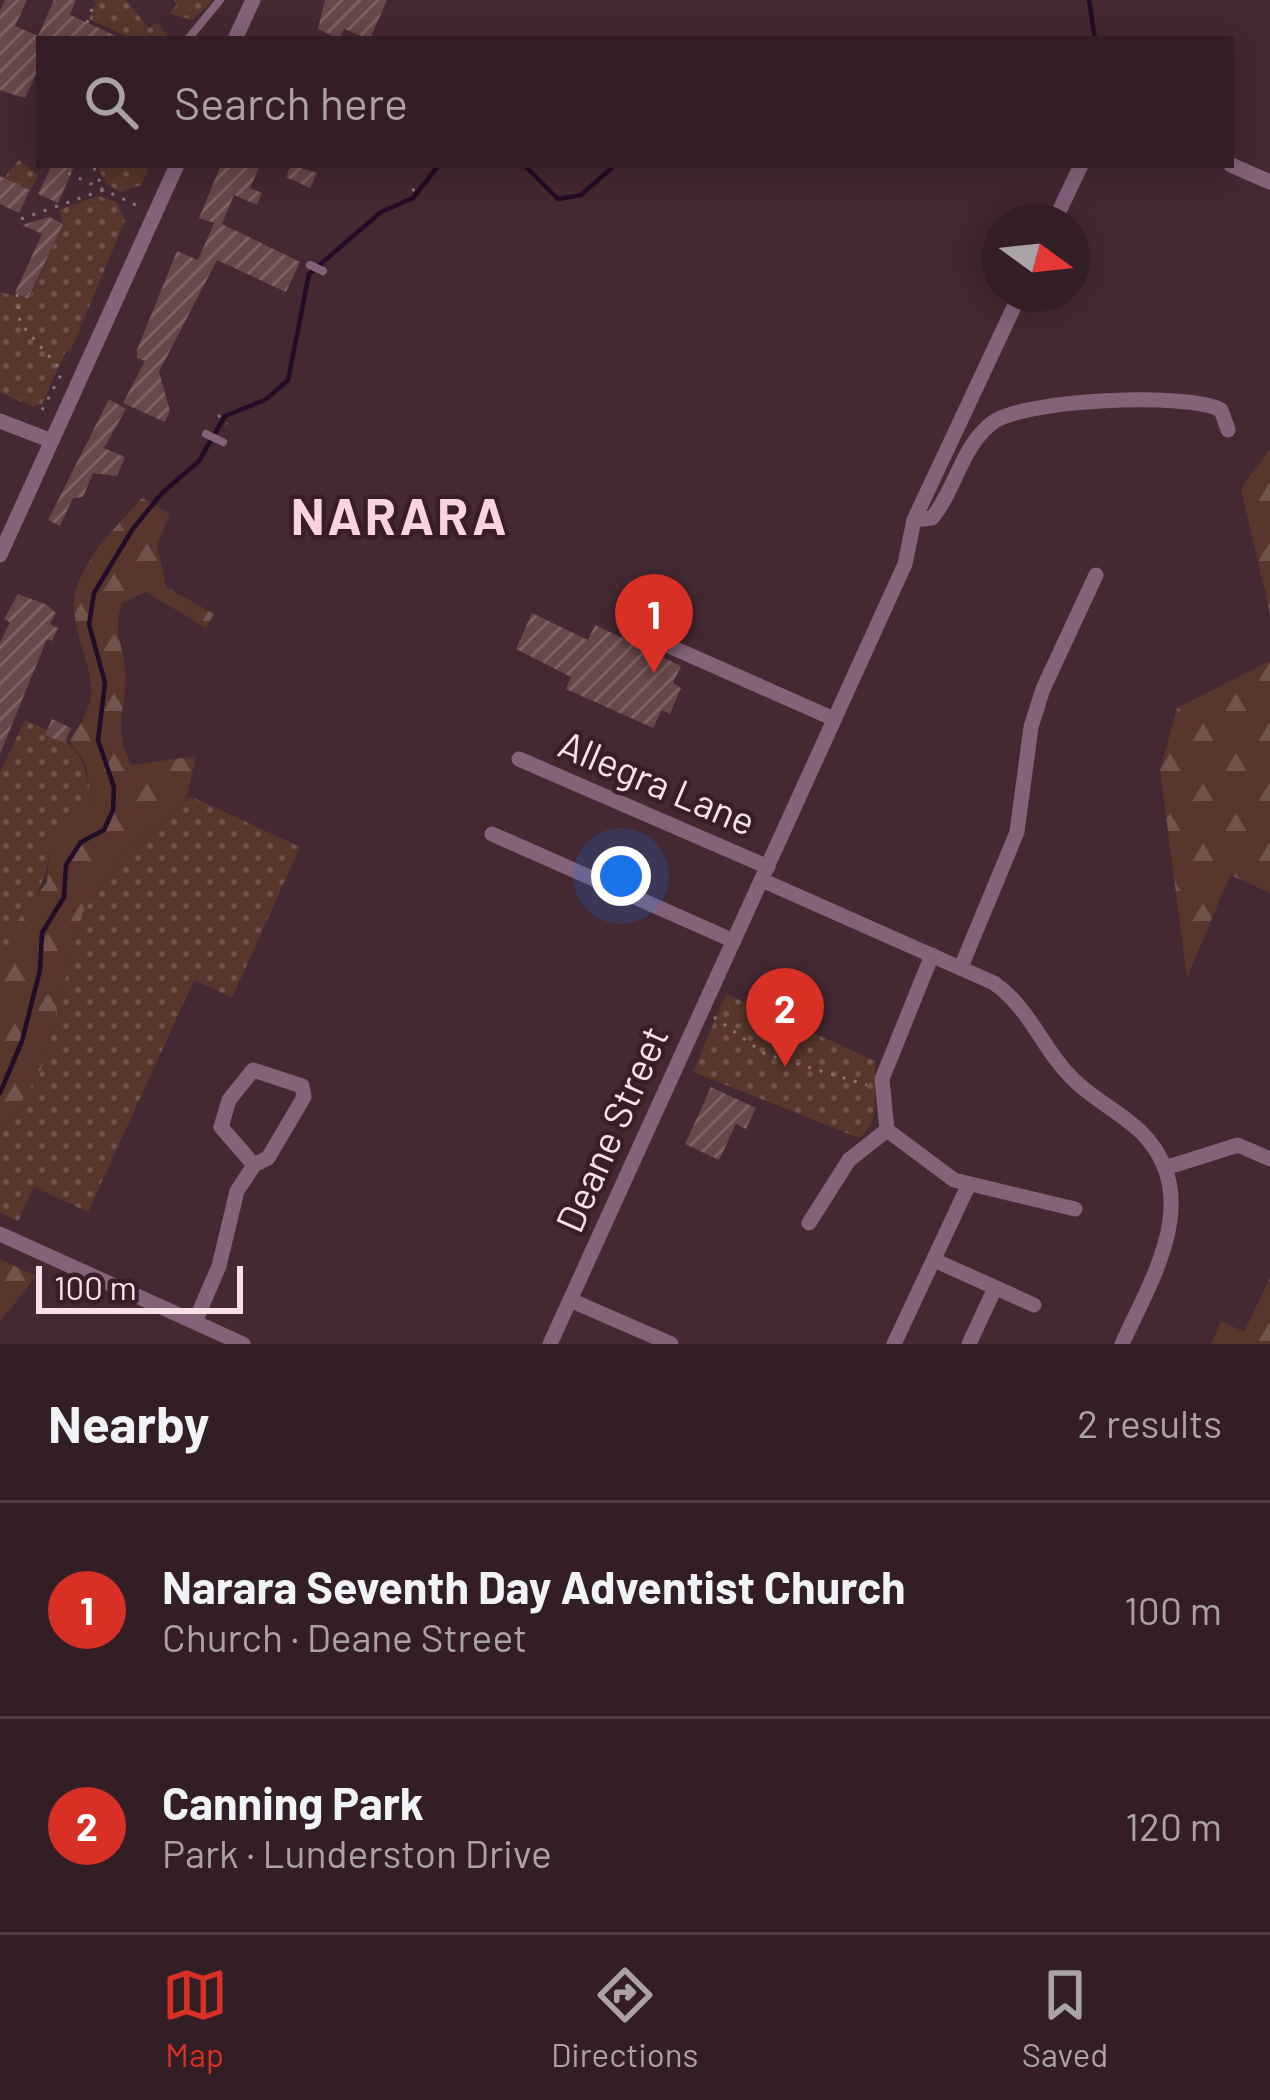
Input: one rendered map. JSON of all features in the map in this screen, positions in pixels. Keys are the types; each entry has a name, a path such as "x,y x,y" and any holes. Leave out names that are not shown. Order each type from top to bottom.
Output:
{"street":[{"path":"236,36 253,0"},
{"path":"1234,166 1270,182"},
{"path":"0,555 5,531 52,441 176,168"},
{"path":"1063,204 1080,168"},
{"name":"Deane Street","path":"550,1344 905,565 914,520 1012,312"},
{"path":"914,520 932,518 974,441 1002,417 1052,407 1192,399 1221,410 1228,430"},
{"path":"0,421 52,441"},
{"path":"962,968 1017,832 1031,728 1043,689 1096,575"},
{"path":"633,630 834,719"},
{"name":"Allegra Lane","path":"519,759 962,968 1021,1004 1075,1081 1142,1132 1165,1168"},
{"path":"492,834 734,941"},
{"path":"887,1130 882,1088 897,1033 932,955"},
{"path":"195,1322 219,1266 237,1191 254,1166 268,1158 304,1097 302,1086 261,1069 253,1070 229,1100 221,1127 254,1166"},
{"path":"887,1130 932,1159 954,1180 1075,1209"},
{"path":"809,1222 849,1160 887,1130"},
{"path":"1122,1344 1170,1234 1172,1199 1165,1168 1238,1145 1270,1159"},
{"path":"894,1344 969,1184"},
{"path":"0,1234 243,1344"},
{"path":"934,1260 1034,1305"},
{"path":"968,1344 995,1288"},
{"path":"570,1300 671,1344"}],"lane":[{"path":"190,36 220,0"},
{"path":"310,265 323,271"},
{"path":"206,434 223,442"}],"path":[{"path":"88,23 95,0"},
{"path":"94,168 103,190"},
{"path":"68,173 140,206"},
{"path":"412,189 422,195"},
{"path":"21,220 103,190"},
{"path":"50,218 51,208"},
{"path":"17,294 14,301 20,323 62,370 42,410"},
{"path":"218,415 227,424"},
{"path":"716,1018 765,1054 882,1088"}],"green space":[{"path":"97,0 126,0 149,28 158,22 167,36 126,36 89,19"},
{"path":"173,0 213,0 192,20 169,13 177,5"},
{"path":"19,160 38,175 31,190 4,178"},
{"path":"98,168 149,168 141,185 121,192 106,184"},
{"path":"98,196 117,202 125,221 70,352 66,351 42,404 33,407 0,392 0,292 29,299 63,224 59,210"},
{"path":"1270,449 1270,614 1241,489"},
{"path":"142,498 170,514 157,544 166,587 214,614 206,628 146,592 122,603 118,621 125,670 122,741 132,765 196,756 186,799 121,856 83,912 40,1073 0,1134 0,965 16,923 47,882 50,846 79,809 93,804 85,763 69,740 82,721 91,689 77,628 75,593 98,548"},
{"path":"1270,661 1270,893 1230,875 1187,978 1160,770 1177,708"},
{"path":"25,720 74,750 85,770 93,804 50,846 38,892 0,965 0,772"},
{"path":"190,796 300,847 232,998 194,980 88,1212 34,1187 18,1221 0,1212 0,1134 40,1073 83,912 121,856"},
{"path":"726,994 876,1061 874,1113 867,1131 859,1138 693,1072"},
{"path":"0,1259 36,1276 0,1322"},
{"path":"1270,1278 1270,1344 1211,1344 1221,1321 1244,1332"}],"building":[{"path":"5,0 27,0 15,26 38,36 36,74 25,98 0,90 0,11"},
{"path":"54,0 76,0 70,15 116,36 38,36"},
{"path":"325,0 387,0 371,36 344,29 340,36 333,36 318,29"},
{"path":"51,168 74,168 58,203 38,194"},
{"path":"220,168 259,168 250,188 262,193 257,205 234,195 222,224 300,262 286,292 217,260 159,372 170,411 165,422 123,403 145,361 137,358 137,350 177,251 198,260 214,223 199,218"},
{"path":"290,168 317,173 310,188 286,177"},
{"path":"0,176 30,190 19,213 0,204"},
{"path":"49,217 63,224 28,299 15,293 42,234 22,225"},
{"path":"109,399 126,409 104,448 125,457 117,476 93,473 83,497 73,498 60,526 48,520"},
{"path":"18,594 47,605 56,613 50,624 58,628 52,641 47,639 0,754 0,643 10,622 4,619"},
{"path":"532,613 588,640 595,625 681,666 673,683 681,688 670,714 662,710 653,728 566,689 571,677 516,649"},
{"path":"52,719 71,728 65,743 45,735"},
{"path":"711,1087 756,1108 746,1129 736,1124 719,1160 685,1144"}],"waterway":[{"path":"1089,0 1095,36"},
{"path":"0,1093 22,1041 40,970 42,933 64,897 66,865 81,842 104,830 113,810 114,787 98,740 105,683 89,624 94,593 132,530 162,493 199,461 225,416 265,400 288,380 309,274 381,212 413,198 437,168"},
{"path":"527,168 558,199 581,195 612,168"}],"place":[{"name":"Narara Seventh Day Adventist Church","path":"654,673"},
{"name":"Canning Park","path":"785,1067"}],"district":[{"name":"NARARA","path":"400,517"}]}
